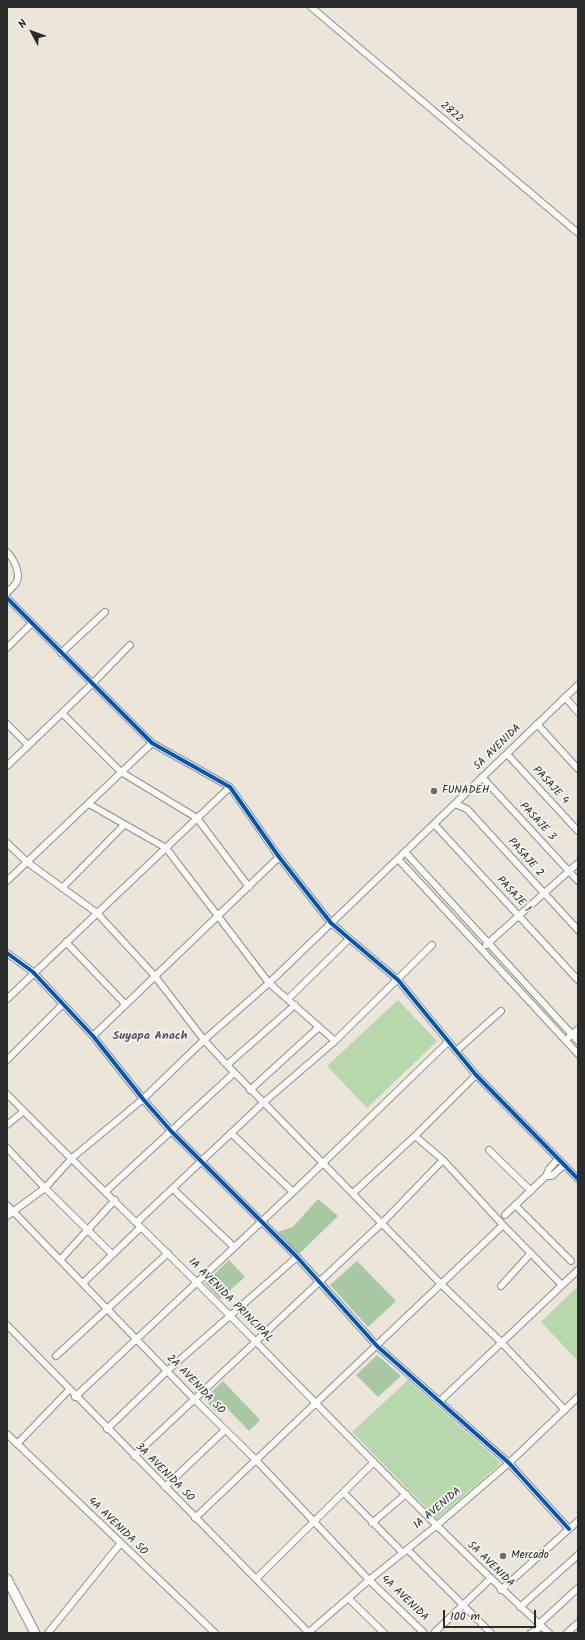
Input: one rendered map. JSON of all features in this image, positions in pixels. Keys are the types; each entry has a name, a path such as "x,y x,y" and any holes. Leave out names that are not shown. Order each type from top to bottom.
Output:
{"street":[{"name":"2822","path":"311,7 578,233"},
{"path":"7,552 16,565 18,575 17,582 7,592"},
{"path":"7,598 152,743 230,787 279,857 331,923 398,980 476,1075 578,1179"},
{"path":"61,653 105,612"},
{"path":"7,648 32,623"},
{"path":"7,766 28,744 62,714 130,645"},
{"name":"5A AVENIDA","path":"7,1216 45,1188 72,1158 143,1099 204,1040 269,982 578,685"},
{"path":"565,697 578,712"},
{"path":"62,714 121,772 197,818 249,887"},
{"path":"7,724 28,744"},
{"path":"537,724 578,769"},
{"path":"7,881 152,743"},
{"name":"PASAJE 4","path":"506,754 578,831"},
{"name":"PASAJE 3","path":"482,778 578,881"},
{"path":"7,999 33,972 230,787"},
{"path":"89,804 166,848 269,982 335,1041"},
{"name":"PASAJE 2","path":"455,804 467,809 578,930"},
{"name":"PASAJE 1","path":"434,824 578,980"},
{"path":"62,888 124,825"},
{"path":"7,843 27,862 97,913 154,976 204,1040 250,1090 323,1162 442,1285 502,1342 565,1410"},
{"path":"405,852 578,1040"},
{"path":"93,1036 279,857"},
{"path":"398,859 578,1054"},
{"path":"482,949 578,863"},
{"path":"288,999 349,938"},
{"path":"66,942 125,1004"},
{"path":"83,1283 173,1189 263,1103 335,1041 432,945"},
{"path":"7,953 33,972 93,1036 143,1099 171,1131 297,1257 377,1346 509,1463 569,1529"},
{"path":"7,1060 63,1004"},
{"path":"227,1065 295,1005"},
{"path":"456,1051 501,1011"},
{"path":"250,1090 319,1026"},
{"path":"565,1040 578,1028"},
{"path":"75,1397 293,1192 448,1042"},
{"path":"106,1192 234,1072"},
{"path":"353,1193 415,1136 476,1075"},
{"name":"1A AVENIDA PRINCIPAL","path":"7,1094 115,1200 138,1226 168,1253 256,1341 436,1526"},
{"path":"7,1125 24,1111"},
{"path":"232,1133 293,1192"},
{"path":"415,1136 443,1160 503,1225 562,1285"},
{"path":"7,1148 45,1188 88,1228 112,1254"},
{"path":"489,1150 531,1191"},
{"path":"505,1215 546,1176 549,1169 558,1158"},
{"path":"134,1456 318,1281 382,1223 443,1160"},
{"path":"546,1176 552,1176 564,1165"},
{"path":"173,1189 234,1247"},
{"path":"60,1260 115,1200"},
{"name":"2A AVENIDA SO","path":"7,1205 194,1400 255,1459 369,1580"},
{"path":"515,1205 572,1261"},
{"path":"195,1518 255,1459 442,1285 503,1225"},
{"path":"56,1356 168,1253"},
{"path":"500,1286 531,1253"},
{"path":"107,1429 167,1371 297,1257"},
{"path":"440,1401 578,1270"},
{"name":"3A AVENIDA SO","path":"7,1325 47,1365 75,1397 309,1633"},
{"path":"17,1444 69,1390"},
{"name":"1A AVENIDA","path":"309,1633 369,1580 436,1526 509,1463 578,1397"},
{"path":"165,1487 225,1430"},
{"name":"4A AVENIDA SO","path":"7,1434 120,1544 215,1633"},
{"path":"256,1579 374,1462"},
{"path":"344,1493 372,1523 405,1551 491,1633"},
{"path":"372,1523 406,1494"},
{"path":"501,1590 569,1529 577,1524"},
{"name":"5A AVENIDA","path":"436,1526 501,1590 548,1633"},
{"path":"48,1633 120,1544"},
{"path":"520,1607 578,1555"},
{"path":"7,1579 35,1633"},
{"path":"434,1633 490,1579"},
{"name":"4A AVENIDA","path":"369,1580 424,1633"},
{"path":"531,1633 578,1588"},
{"path":"348,1598 384,1633"},
{"path":"567,1633 578,1623"}],"green space":[{"path":"398,1000 437,1041 367,1108 327,1066"},
{"path":"318,1199 338,1216 299,1254 278,1232 293,1227"},
{"path":"229,1260 245,1277 220,1299 205,1283"},
{"path":"357,1261 396,1301 368,1327 330,1285"},
{"path":"578,1286 578,1361 541,1322"},
{"path":"377,1355 401,1376 378,1397 356,1375"},
{"path":"408,1380 501,1463 437,1519 352,1432"},
{"path":"223,1381 260,1420 249,1431 223,1404 215,1411 204,1399"}],"cycle path":[{"path":"7,598 152,743 230,787 279,857 331,923 398,980 476,1075 578,1179"},
{"path":"7,953 33,972 93,1036 143,1099 171,1131 297,1257 377,1346 509,1463 569,1529"}],"place":[{"name":"FUNADEH","path":"434,791"},
{"name":"Mercado","path":"503,1556"}],"district":[{"name":"Suyapa Anach","path":"150,1037"}]}
